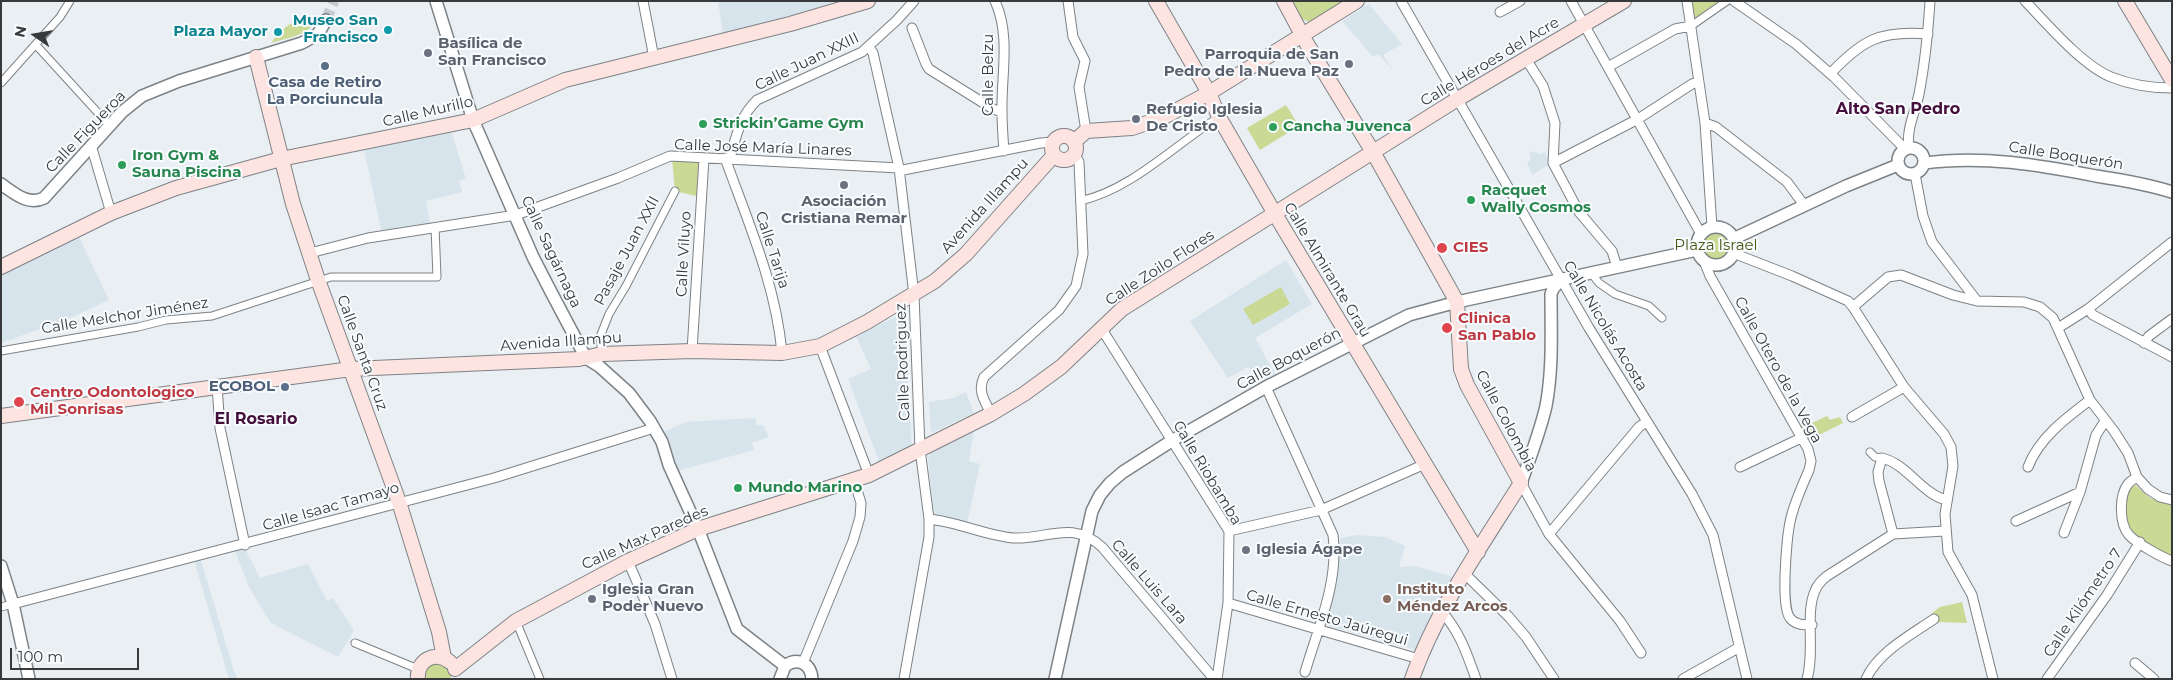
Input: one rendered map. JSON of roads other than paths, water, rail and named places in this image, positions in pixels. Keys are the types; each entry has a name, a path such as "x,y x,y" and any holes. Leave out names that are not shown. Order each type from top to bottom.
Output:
{"main road":[{"name":"Calle Murillo","path":"1,267 111,213 176,188 281,158 473,120 565,80 790,24 868,1"},
{"name":"Calle Almirante Grau","path":"1156,1 1209,93 1219,117 1275,214 1478,552"},
{"name":"Calle Colombia","path":"1284,1 1373,152 1457,302 1461,370 1467,385 1521,483"},
{"path":"1074,148 1070,138 1061,137 1054,148 1064,160 1074,148 1086,131 1132,128 1162,118 1209,93 1357,1"},
{"name":"Calle Héroes del Acre","path":"1373,152 1456,100 1624,1"},
{"path":"2125,1 2172,80"},
{"name":"Calle Santa Cruz","path":"256,57 293,204 318,280 399,502 439,632 444,658"},
{"name":"Avenida Illampu","path":"1,416 351,369 586,358 602,354 692,351 782,353 820,346 914,295 935,281 966,254 1054,148"},
{"name":"Calle Zoilo Flores","path":"920,449 991,414 1024,394 1061,367 1122,309 1373,152"},
{"name":"Calle Max Paredes","path":"455,674 516,621 628,561 698,529 869,475 920,449"},
{"path":"1412,679 1419,659 1442,612 1521,483"},
{"path":"418,674 422,663 428,658 436,656 449,660 455,674"}],"street":[{"path":"1,83 60,17 70,1"},
{"name":"Calle Sagárnaga","path":"436,1 473,120 533,257 586,358 599,366 628,393 662,442 669,465 698,529 736,629 784,666"},
{"path":"642,1 654,58"},
{"name":"Calle Juan XXIII","path":"727,158 742,119 748,108 757,100 802,81 869,47 914,1"},
{"name":"Calle Belzu","path":"995,1 1002,17 1004,40 1002,112 1004,151"},
{"path":"1068,1 1073,37 1085,60 1079,87 1086,131"},
{"name":"Calle Nicolás Acosta","path":"1401,1 1456,100 1561,279 1646,422 1692,494 1713,535 1738,648 1747,679"},
{"path":"1500,12 1520,1"},
{"path":"1571,1 1701,234"},
{"path":"1687,1 1705,124 1712,227"},
{"path":"1608,67 1675,30 1691,26 1727,1"},
{"path":"1734,1 1796,44 1907,148 1919,150 1923,156 1924,163 1921,170 1915,174 1905,173 1898,165 1899,155 1907,148 1908,131 1918,97 1927,51 1930,1"},
{"path":"2025,1 2066,44 2099,71 2133,84 2172,88"},
{"name":"Calle Figueroa","path":"1,184 27,200 38,201 44,198 122,112 142,96 178,81 310,39 318,34 326,20"},
{"path":"912,28 929,69 1002,112"},
{"path":"1830,74 1858,47 1877,37 1897,33 1928,34"},
{"path":"36,45 110,126"},
{"name":"Calle Rodriguez","path":"869,47 873,53 899,168 914,295 920,449 929,519 929,537 904,679"},
{"path":"1526,59 1546,92 1555,122 1553,163 1579,212 1612,251 1617,267"},
{"path":"1553,163 1638,119 1698,82"},
{"path":"1080,201 1093,198 1124,183 1219,117"},
{"path":"1705,124 1716,127 1787,182 1804,205"},
{"name":"Calle José María Linares","path":"310,253 368,238 516,215 618,178 670,156 899,168 903,170 1041,142 1054,148"},
{"path":"91,145 111,213"},
{"path":"991,414 982,396 981,388 984,377 1059,310 1076,286 1083,254 1078,162 1074,148"},
{"name":"Calle Viluyo","path":"692,351 704,158"},
{"name":"Calle Tarija","path":"727,158 770,284 782,353"},
{"name":"Calle Boquerón","path":"1924,163 1949,160 1983,160 2038,164 2129,181 2172,192"},
{"path":"1733,239 1804,205 1898,165"},
{"path":"1915,174 1923,216 1932,242 1977,301"},
{"name":"Pasaje Juan XXII","path":"602,354 600,337 609,314 626,286 675,191"},
{"name":"Calle Melchor Jiménez","path":"1,351 138,327 166,320 212,316 331,277 437,277 435,227"},
{"path":"1712,227 1725,229 1733,239 1733,253 1730,258 1715,265 1704,261 1697,250 1698,239 1701,234 1712,227"},
{"path":"2058,328 2088,309 2172,242"},
{"name":"Calle Boquerón","path":"1056,679 1092,511 1100,495 1123,472 1173,440 1266,387 1409,315 1457,302 1697,250"},
{"path":"1733,253 1838,296 1853,307 1904,387 1944,434 1951,446 1953,466 1946,500 1945,531 1948,552 1972,595 1993,679"},
{"name":"Calle Otero de la Vega","path":"1704,261 1710,276 1808,449 1811,461 1789,524 1786,599 1787,612 1791,619 1798,624 1812,625"},
{"path":"1592,274 1599,283 1614,294 1649,306 1662,318"},
{"path":"1853,307 1888,277 1896,275 1910,278 1953,295 1977,301 2031,303 2047,313 2058,328 2090,400 2128,453 2137,477 2148,489 2160,497 2172,500"},
{"path":"1521,483 1546,404 1551,370 1551,294 1561,279"},
{"path":"2088,309 2093,314 2172,357"},
{"path":"2144,343 2149,336 2172,319"},
{"name":"Calle Riobamba","path":"1101,328 1229,532 1228,603 1216,679"},
{"path":"820,346 869,475"},
{"path":"217,386 220,428 245,545"},
{"path":"1266,387 1334,535 1334,572 1305,672"},
{"path":"1852,417 1904,387"},
{"path":"2028,467 2033,453 2040,444 2066,418 2090,400"},
{"path":"2064,533 2080,492 2096,435 2105,421"},
{"path":"1549,534 1638,427 1646,422"},
{"name":"Calle Isaac Tamayo","path":"13,604 245,545 399,502 494,478 654,428"},
{"path":"1740,467 1801,438"},
{"path":"1870,452 1875,457 1898,464 1937,496 1946,500"},
{"path":"1882,458 1878,472 1879,481 1893,534"},
{"path":"1229,532 1321,510 1425,464"},
{"name":"Calle Kilómetro 7","path":"2137,477 2127,484 2120,507 2123,525 2129,535 2158,555 2172,561"},
{"path":"804,663 853,541 860,517 861,503 854,480"},
{"name":"Calle Colombia","path":"1521,483 1549,534 1620,621 1641,653"},
{"path":"2016,521 2080,492"},
{"path":"929,519 943,520 986,534 1015,538 1060,532 1071,532 1087,536"},
{"path":"1807,679 1811,658 1812,600 1818,584 1834,571 1893,534 1945,531"},
{"name":"Calle Luis Lara","path":"1087,536 1102,547 1216,679"},
{"name":"Calle Kilómetro 7","path":"2047,679 2107,596 2140,542"},
{"path":"628,561 655,624 672,679"},
{"path":"1,566 13,604 29,679"},
{"path":"1465,574 1509,617 1526,637 1554,679"},
{"name":"Calle Ernesto Jaúregui","path":"1228,603 1419,659"},
{"path":"1,607 13,604"},
{"path":"1442,612 1453,624 1463,642 1476,679"},
{"path":"1866,679 1876,663 1934,618"},
{"path":"516,621 540,679"},
{"path":"355,643 418,674"},
{"path":"1683,679 1738,648"},
{"path":"780,679 784,666 794,662 804,663 811,671 812,679"},
{"path":"2135,663 2154,679"}],"tunnel":[{"path":"326,20 334,1"}],"place":[{"name":"Museo San Francisco","path":"388,30"},
{"name":"Plaza Mayor","path":"278,32"},
{"name":"Basílica de San Francisco","path":"428,53"},
{"name":"Parroquia de San Pedro de la Nueva Paz","path":"1349,64"},
{"name":"Casa de Retiro La Porciuncula","path":"325,66"},
{"name":"Refugio Iglesia De Cristo","path":"1136,119"},
{"name":"Strickin’Game Gym","path":"703,124"},
{"name":"Cancha Juvenca","path":"1273,127"},
{"name":"Iron Gym & Sauna Piscina","path":"122,165"},
{"name":"Asociación Cristiana Remar","path":"844,185"},
{"name":"Racquet Wally Cosmos","path":"1471,200"},
{"name":"CIES","path":"1442,248"},
{"name":"Clinica San Pablo","path":"1447,328"},
{"name":"ECOBOL","path":"285,387"},
{"name":"Centro Odontologico Mil Sonrisas","path":"19,402"},
{"name":"Mundo Marino","path":"738,488"},
{"name":"Iglesia Ágape","path":"1246,550"},
{"name":"Iglesia Gran Poder Nuevo","path":"592,599"},
{"name":"Instituto Méndez Arcos","path":"1387,599"}],"district":[{"name":"Alto San Pedro","path":"1898,109"},
{"name":"El Rosario","path":"256,419"}],"park label":[{"name":"Plaza Israel","path":"1716,246"}]}
